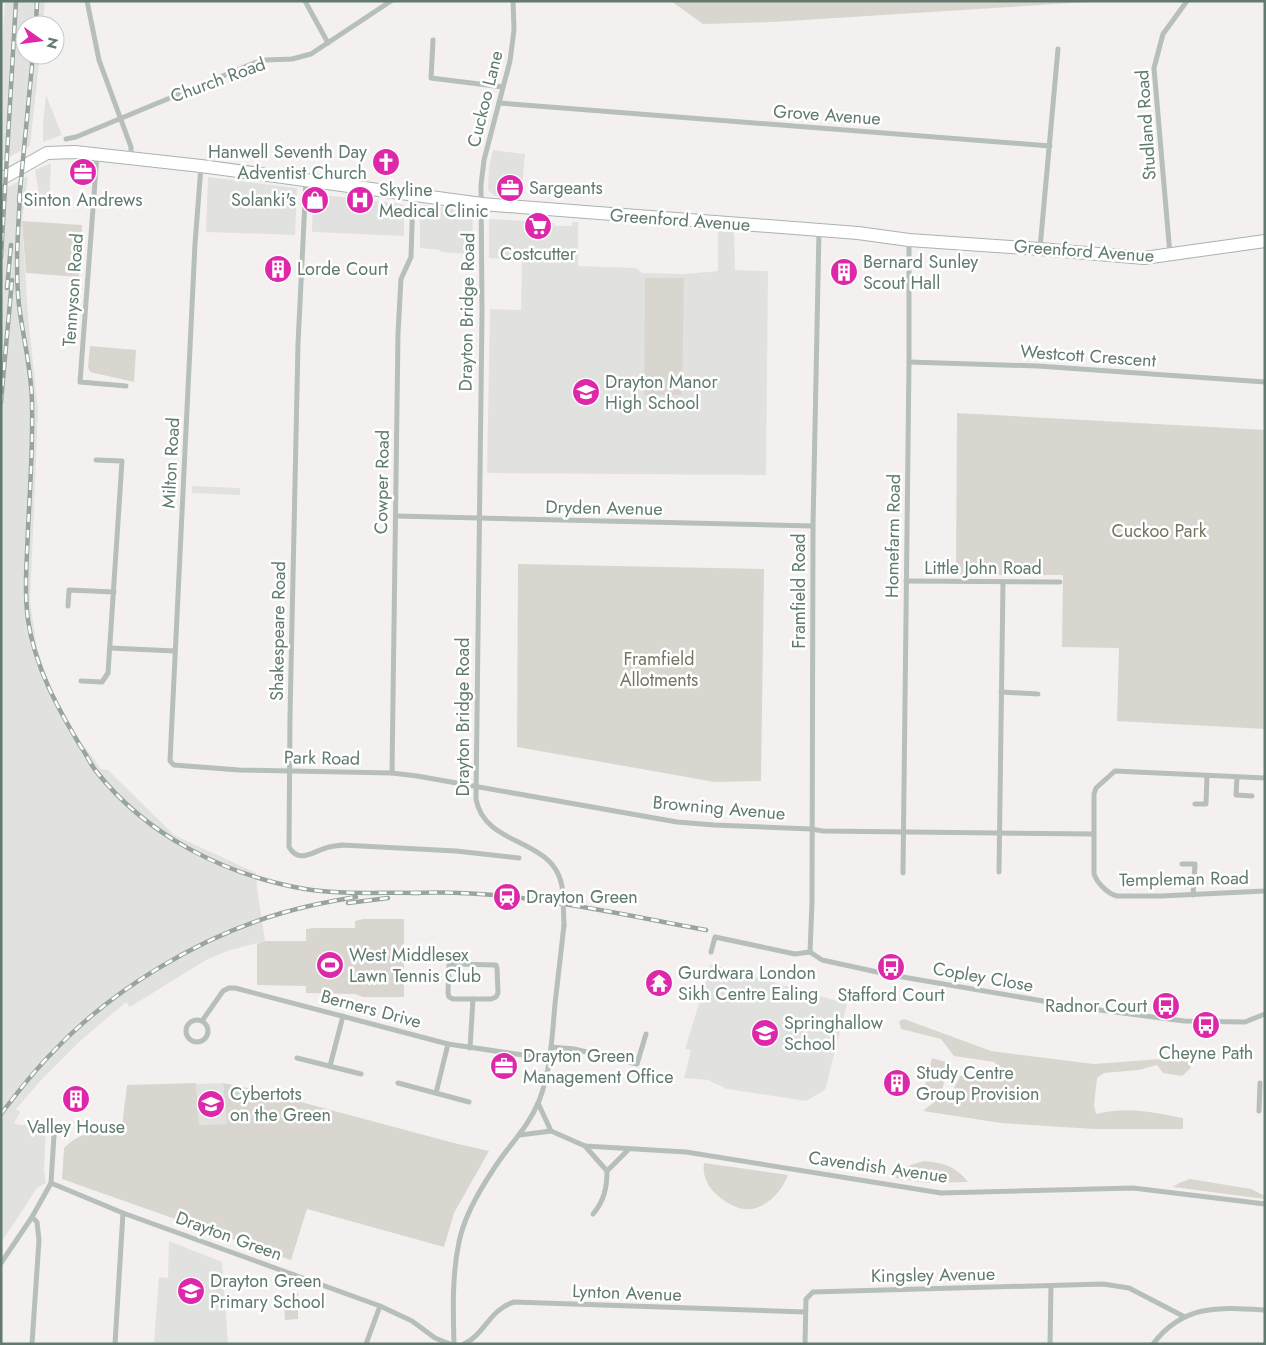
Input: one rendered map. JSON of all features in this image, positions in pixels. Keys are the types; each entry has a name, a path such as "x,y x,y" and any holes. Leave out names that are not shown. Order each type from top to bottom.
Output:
{"street":[{"path":"87,1 99,60 131,147 131,158"},
{"path":"305,1 328,43"},
{"name":"Church Road","path":"66,139 76,137 120,119 254,62 302,58 391,1"},
{"name":"Cuckoo Lane","path":"482,204 481,185 484,160 510,61 514,30 513,1"},
{"name":"Studland Road","path":"1170,255 1154,68 1163,34 1187,1"},
{"path":"433,40 431,78 503,87"},
{"path":"1040,249 1058,49"},
{"name":"Grove Avenue","path":"499,103 1050,146"},
{"path":"1,179 47,152 97,154"},
{"name":"Greenford Avenue","path":"97,154 482,204 858,233 909,240 1144,258 1265,241"},
{"name":"Tennyson Road","path":"97,154 80,382 126,386"},
{"name":"Milton Road","path":"170,761 195,244 201,166"},
{"name":"Shakespeare Road","path":"306,180 298,344 288,843 291,851 298,856 308,856 324,848 342,845 456,850 519,858"},
{"name":"Cowper Road","path":"392,773 398,333 401,279 411,257 413,195"},
{"name":"Drayton Bridge Road","path":"452,1344 454,1288 459,1241 468,1216 493,1169 520,1136 538,1103 546,1077 550,1059 564,925 563,897 559,878 554,868 543,856 530,847 497,832 486,822 477,804 475,786 482,204"},
{"name":"Framfield Road","path":"810,952 812,902 813,526 819,230"},
{"name":"Homefarm Road","path":"903,832 909,240"},
{"name":"Westcott Crescent","path":"909,362 1038,366 1265,382"},
{"path":"81,681 102,682 108,673 114,592 122,461 96,460"},
{"name":"Dryden Avenue","path":"396,516 813,526"},
{"name":"Little John Road","path":"906,581 1060,582"},
{"path":"999,872 1002,582"},
{"path":"68,606 69,590 114,592"},
{"path":"110,648 175,651"},
{"path":"1001,692 1038,694"},
{"name":"Park Road","path":"170,761 174,765 180,766 392,773 475,786"},
{"path":"1094,834 1094,794 1096,788 1115,771 1265,778"},
{"path":"1195,804 1206,804 1207,776"},
{"path":"1236,777 1236,795 1252,796"},
{"name":"Browning Avenue","path":"475,786 677,822 714,825 811,828 823,831 1094,834"},
{"path":"903,832 903,873"},
{"name":"Templeman Road","path":"1094,834 1094,874 1096,879 1112,895 1161,896 1265,891"},
{"path":"1182,864 1195,864 1193,895"},
{"name":"Copley Close","path":"711,952 715,937 795,954 810,952 822,960 891,975 1084,1008 1184,1021 1245,1022 1265,1014"},
{"path":"448,965 496,965 498,993 496,997 491,999 472,999 453,999 449,997 448,965"},
{"name":"Berners Drive","path":"202,1021 223,991 229,988 262,994 448,1044 550,1059"},
{"path":"470,1048 472,999"},
{"path":"330,1066 343,1016"},
{"name":"Berners Drive","path":"194,1020 202,1021 208,1028 206,1037 201,1042 191,1040 186,1032 188,1024 194,1020"},
{"path":"551,1047 574,1049 637,1064 646,1034"},
{"path":"436,1093 448,1044"},
{"path":"297,1058 361,1074"},
{"path":"398,1083 469,1102"},
{"path":"1259,1111 1262,1097 1260,1083"},
{"path":"520,1136 551,1131 538,1103"},
{"name":"Cavendish Avenue","path":"551,1131 585,1146 686,1152 941,1192 1133,1188 1265,1204"},
{"path":"1,1263 32,1217 51,1183 54,1135"},
{"path":"585,1146 607,1171"},
{"path":"593,1214 606,1192 607,1171 628,1150"},
{"name":"Drayton Green","path":"51,1183 123,1213 380,1306 412,1321 435,1338 452,1344"},
{"path":"114,1344 123,1213"},
{"path":"32,1217 37,1222 39,1240 32,1344"},
{"name":"Kingsley Avenue","path":"805,1344 806,1299 813,1292 1103,1284 1129,1288 1183,1316"},
{"path":"1050,1344 1051,1286"},
{"name":"Lynton Avenue","path":"464,1344 500,1308 514,1302 805,1312"},
{"path":"366,1344 380,1306"},
{"path":"1153,1344 1159,1336 1183,1316 1211,1309 1265,1310"}],"shaded area":[{"path":"5,1 45,1 44,15 15,15 15,65 39,65 30,146 1,161 1,62"},
{"path":"46,95 62,135 43,142 43,123"},
{"path":"493,150 525,154 521,199 494,196 488,190 489,167"},
{"path":"51,163 49,206 41,206 35,170"},
{"path":"28,176 22,221 28,317 38,410 30,602 37,648 50,687 73,731 101,769 108,770 174,835 256,873 265,941 227,951 206,960 130,1007 126,1002 79,1042 44,1077 16,1109 20,1112 14,1123 19,1125 46,1125 44,1170 46,1183 37,1188 1,1243 1,191"},
{"path":"208,177 297,188 295,235 206,232"},
{"path":"313,195 402,204 404,206 404,236 312,232"},
{"path":"420,206 473,211 472,254 441,252 440,250 420,248"},
{"name":"Drayton Manor High School","path":"489,220 554,223 555,226 572,226 572,222 578,222 578,266 636,268 642,273 685,274 718,271 718,231 734,232 735,270 768,271 766,475 487,473 490,309 521,310 522,260 489,258"},
{"path":"192,486 240,488 240,495 192,493"},
{"name":"Springhallow School","path":"711,964 847,1004 825,1090 806,1101 727,1089 708,1080 684,1078 691,1050 685,1049"},
{"name":"Cybertots on the Green","path":"223,1083 227,1124 199,1125 196,1084"},
{"name":"Drayton Green Primary School","path":"169,1241 222,1262 228,1344 154,1344 159,1277 168,1278"}],"green space":[{"path":"671,1 1103,1 772,22 703,24"},
{"path":"22,221 82,225 79,277 26,273"},
{"path":"645,278 684,278 682,395 644,395"},
{"path":"90,346 136,350 134,382 90,372 88,367"},
{"name":"Cuckoo Park","path":"957,413 1265,430 1265,729 1117,721 1119,648 1062,647 1063,575 956,575"},
{"name":"Framfield Allotments","path":"518,564 764,569 761,781 715,782 517,747"},
{"name":"West Middlesex Lawn Tennis Club","path":"364,919 404,919 404,997 363,997 355,994 306,993 306,986 257,985 257,944 265,941 306,941 306,929 355,928 355,921"},
{"path":"904,1019 991,1051 1094,1064 1188,1057 1191,1068 1182,1076 1163,1073 1157,1065 1139,1070 1104,1073 1097,1078 1094,1105 1096,1114 1129,1110 1183,1118 1183,1129 1094,1129 1001,1123 923,1111 935,1101 922,1097 932,1058 949,1063 940,1098 951,1094 960,1076 985,1076 996,1070 995,1062 954,1056 941,1039 901,1029 899,1021"},
{"path":"196,1083 199,1125 227,1124 223,1083 489,1151 454,1213 444,1247 307,1209 291,1260 62,1179 64,1148 71,1142 78,1137 97,1133 121,1135 127,1085"},
{"path":"924,1161 949,1166 968,1182 926,1183 895,1178 901,1171"},
{"path":"704,1163 788,1175 783,1186 770,1201 752,1209 739,1208 726,1202 714,1193 705,1177"},
{"path":"1190,1179 1251,1189 1265,1196 1265,1199 1173,1187"},
{"path":"291,1293 298,1293 298,1319 285,1320 284,1301 289,1300"}],"railway":[{"path":"1,257 16,1"},
{"path":"36,15 37,1"},
{"path":"19,201 32,65"},
{"path":"20,195 17,278 31,380 32,405 32,451 26,574 28,620 36,654 48,686 72,732 96,771 116,794 139,815 163,833 217,863 275,883 305,889 348,893 419,893"},
{"path":"7,288 11,245"},
{"path":"1,402 12,280"},
{"path":"413,893 450,893 524,898 597,909 706,930"},
{"path":"1,1114 38,1068 75,1030 129,987 158,968 188,951 251,923 300,908 356,897"},
{"path":"348,903 388,898"}],"place":[{"name":"Hanwell Seventh Day Adventist Church","path":"386,162"},
{"name":"Sinton Andrews","path":"83,172"},
{"name":"Sargeants","path":"510,188"},
{"name":"Solanki's","path":"315,200"},
{"name":"Skyline Medical Clinic","path":"360,200"},
{"name":"Costcutter","path":"538,226"},
{"name":"Lorde Court","path":"278,269"},
{"name":"Bernard Sunley Scout Hall","path":"844,272"},
{"name":"Drayton Manor High School","path":"586,392"},
{"name":"Drayton Green","path":"507,897"},
{"name":"West Middlesex Lawn Tennis Club","path":"330,965"},
{"name":"Stafford Court","path":"891,967"},
{"name":"Gurdwara London Sikh Centre Ealing","path":"659,983"},
{"name":"Radnor Court","path":"1166,1006"},
{"name":"Cheyne Path","path":"1206,1025"},
{"name":"Springhallow School","path":"765,1033"},
{"name":"Drayton Green Management Office","path":"504,1066"},
{"name":"Study Centre Group Provision","path":"897,1083"},
{"name":"Valley House","path":"76,1099"},
{"name":"Cybertots on the Green","path":"211,1104"},
{"name":"Drayton Green Primary School","path":"191,1291"}]}
